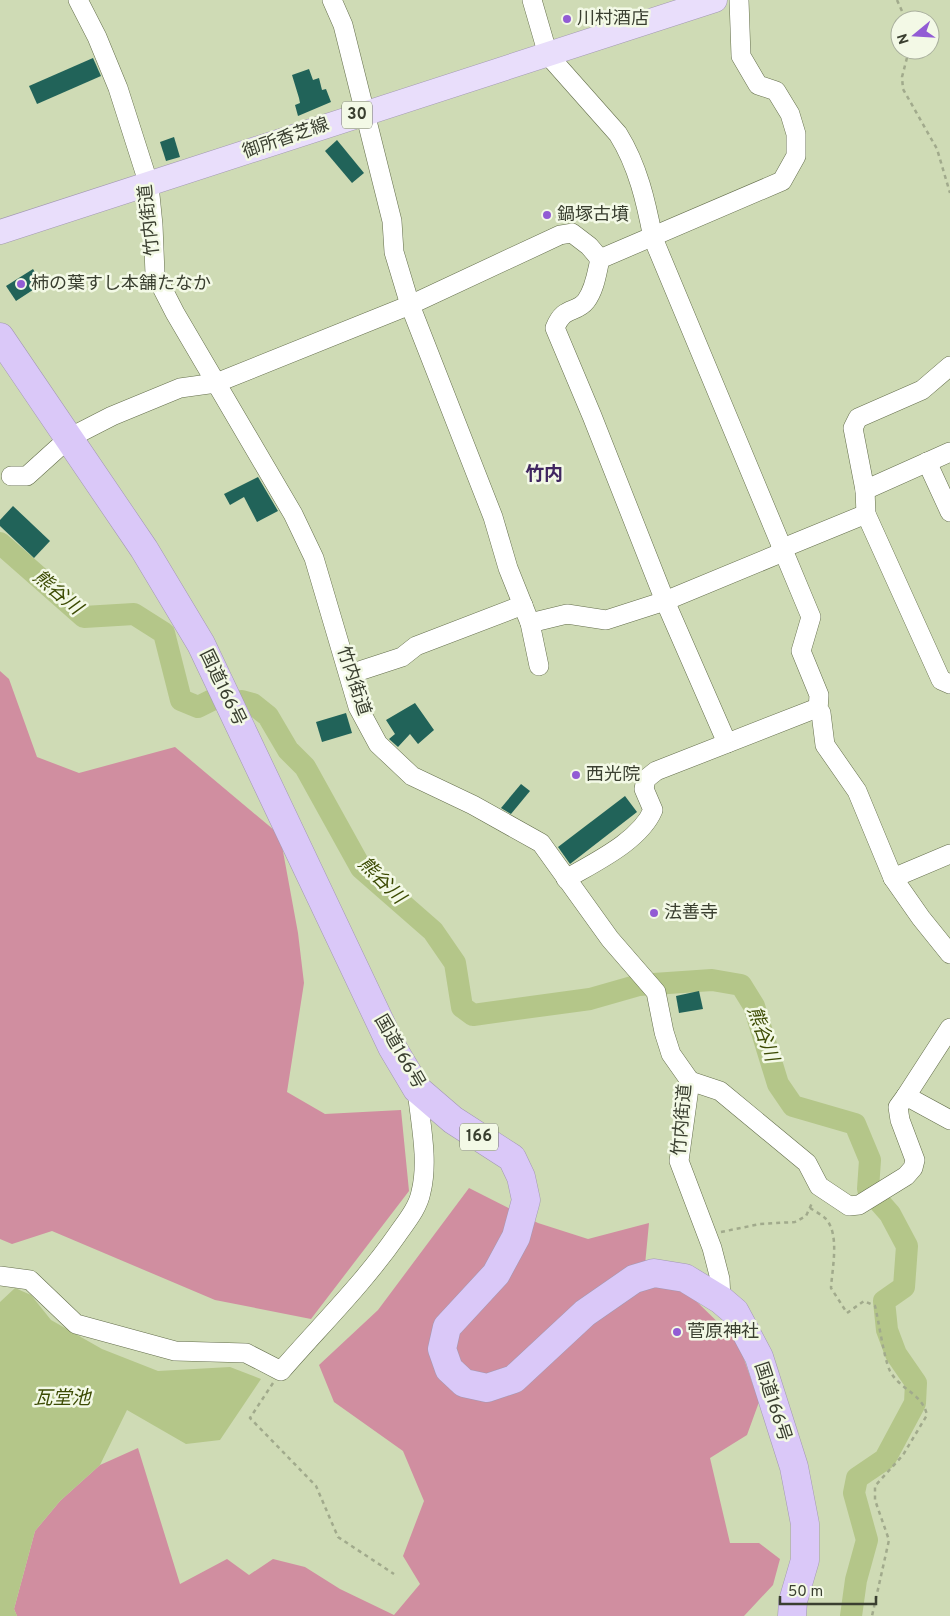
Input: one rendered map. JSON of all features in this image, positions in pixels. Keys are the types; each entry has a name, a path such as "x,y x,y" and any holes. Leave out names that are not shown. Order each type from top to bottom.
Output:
{"highway":[{"name":"国道166号","path":"0,337 144,549 201,644 392,1047 417,1090 453,1120 512,1158 522,1177 526,1200 516,1237 496,1274 447,1327 442,1349 449,1369 464,1383 487,1388 514,1379 585,1313 634,1279 654,1273 686,1278 721,1300 735,1312 758,1357 794,1467 805,1524 805,1560 793,1601 792,1616"}],"main road":[{"name":"御所香芝線","path":"0,232 715,0"}],"street":[{"name":"竹内街道","path":"78,0 97,37 118,88 149,185 153,225 154,274 293,514 314,558 350,674 358,708 378,744 412,776 473,805 541,842 610,939 653,987 671,1054 690,1080 679,1161 707,1235 720,1279 721,1300"},
{"path":"332,0 343,25 392,222 394,252 410,305 470,454 530,623 539,666"},
{"path":"532,0 548,55 618,134 644,191 653,238 811,617 802,651 819,695 818,711 821,713 825,745 858,791 893,878 921,918 950,954"},
{"path":"600,259 653,238 782,181 796,156 796,134 790,114 776,91 758,85 741,56 739,0"},
{"path":"11,476 27,476 69,438 112,416 180,388 216,383 410,305 560,235 572,233 589,246 600,259"},
{"path":"600,259 595,284 586,302 559,316 555,328 665,601 727,744"},
{"path":"950,366 922,390 858,418 853,428 865,490 866,514 941,680 950,684"},
{"path":"865,490 950,452"},
{"path":"927,462 950,512"},
{"path":"530,623 566,614 606,620 665,601 776,555 783,548 866,514"},
{"path":"350,674 402,657 416,646 523,605"},
{"path":"566,879 612,852 648,823 653,810 644,788 646,779 656,771 812,710 818,711"},
{"path":"893,878 950,854"},
{"path":"690,1080 720,1091 807,1163 818,1186 849,1206 859,1205 906,1176 913,1168 915,1160 900,1120 898,1107 950,1028"},
{"path":"0,1276 30,1280 76,1324 175,1351 246,1354 281,1371 334,1313 386,1251 411,1215 421,1193 424,1166 417,1090"},
{"path":"906,1096 950,1120"}],"path":[{"path":"906,60 902,77 903,89 937,149 950,193"},
{"path":"707,1235 760,1224 795,1222 806,1216 814,1199 814,1176"},
{"path":"810,1208 825,1219 831,1227 833,1240 831,1288 833,1293 847,1313 864,1301 875,1306 890,1372 911,1394 922,1401 927,1415 903,1455 874,1486 875,1500 889,1540 872,1616"},
{"path":"281,1371 250,1418 316,1486 338,1537 394,1574"}],"shaded area":[{"path":"0,671 9,679 37,757 79,773 175,747 280,835 298,933 304,983 287,1092 325,1114 401,1110 409,1191 311,1319 215,1300 52,1231 12,1244 0,1239"},
{"path":"469,1188 538,1223 588,1239 649,1223 645,1265 691,1296 738,1342 759,1402 747,1435 710,1458 730,1543 759,1543 780,1559 773,1585 744,1616 17,1616 14,1609 35,1531 60,1501 100,1465 138,1448 180,1584 227,1559 249,1575 273,1559 305,1567 340,1589 394,1615 420,1584 403,1556 424,1501 403,1451 334,1402 319,1365 378,1310"}],"water":[{"name":"瓦堂池","path":"15,1288 31,1295 51,1320 102,1349 158,1371 230,1367 261,1379 220,1440 186,1444 127,1410 100,1465 60,1501 35,1531 14,1609 17,1616 0,1616 0,1302"}],"building":[{"path":"93,58 101,76 37,104 29,86"},
{"path":"309,69 313,80 319,78 322,90 326,89 331,102 298,116 295,105 300,103 292,75"},
{"path":"174,137 180,157 166,161 160,142"},
{"path":"337,140 364,173 352,183 325,151"},
{"path":"33,269 42,284 16,301 6,286"},
{"path":"258,477 278,511 257,522 244,497 230,505 224,494"},
{"path":"13,506 50,541 34,558 0,526 0,520"},
{"path":"415,703 434,730 418,744 410,734 398,747 389,739 395,734 386,720"},
{"path":"346,713 352,733 322,742 316,722"},
{"path":"521,784 530,791 511,814 501,808"},
{"path":"625,796 637,812 570,864 558,847"},
{"path":"699,991 703,1009 679,1013 676,996"}],"waterway":[{"name":"熊谷川","path":"0,543 84,617 134,614 164,633 181,700 198,707 214,699"},
{"name":"熊谷川","path":"242,701 253,704 268,716 288,750 305,767 361,868 433,931 455,963 462,1007 473,1015 590,999 639,985 712,980 741,985 754,1006 778,1084 793,1106 855,1124 870,1160 868,1189 890,1214 907,1246 904,1287 884,1301 887,1330 896,1354 916,1383 915,1403 885,1459 857,1478 854,1493 867,1540 856,1580 851,1616"}],"place":[{"name":"川村酒店","path":"567,19"},
{"name":"鍋塚古墳","path":"547,215"},
{"name":"柿の葉すし本舗たなか","path":"21,284"},
{"name":"西光院","path":"576,775"},
{"name":"法善寺","path":"654,913"},
{"name":"菅原神社","path":"677,1332"}],"district":[{"name":"竹内","path":"544,475"}]}
